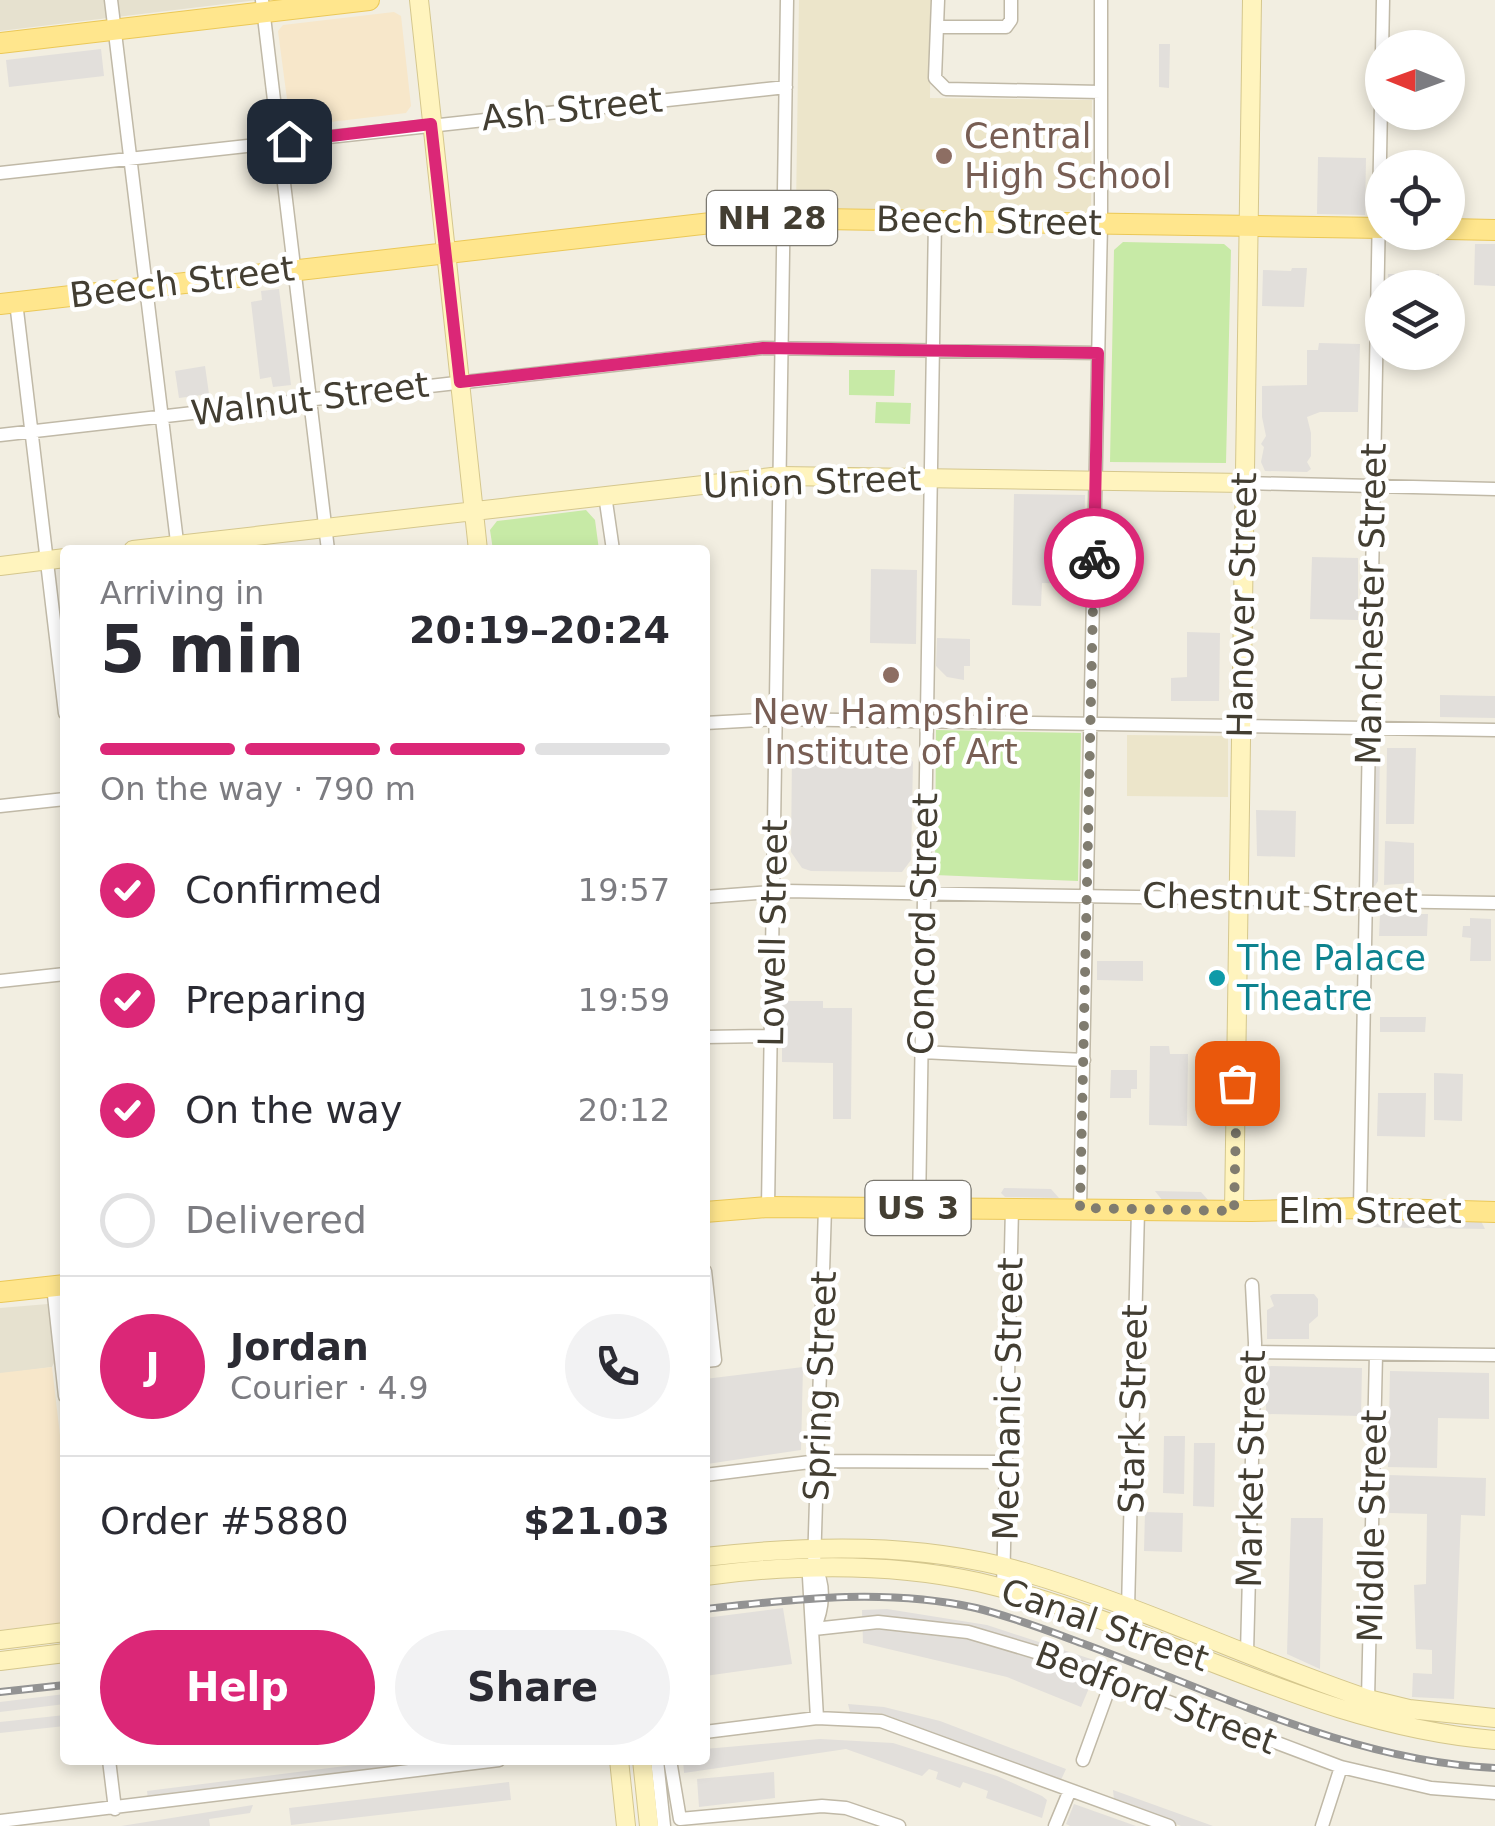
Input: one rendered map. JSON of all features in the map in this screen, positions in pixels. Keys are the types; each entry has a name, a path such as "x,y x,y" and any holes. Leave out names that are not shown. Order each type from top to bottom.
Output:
{"main road":[{"path":"0,43 263,7 369,0"},
{"name":"Beech Street","path":"8,303 738,220 1365,228"},
{"path":"1465,229 1495,230"},
{"name":"Elm Street","path":"710,1212 768,1206 1495,1212"},
{"path":"0,1291 59,1286"}],"street":[{"path":"110,0 177,545"},
{"path":"420,0 477,545"},
{"name":"Lowell Street","path":"768,1206 787,0"},
{"path":"938,0 935,78 941,86 1101,92"},
{"path":"937,27 1006,27 1011,20 1011,0"},
{"path":"1080,1208 1101,223 1102,0"},
{"name":"Hanover Street","path":"1234,1211 1252,0"},
{"name":"Manchester Street","path":"1381,150 1383,0"},
{"path":"263,7 327,545"},
{"name":"Ash Street","path":"1,173 786,87"},
{"path":"0,161 1,173"},
{"name":"Concord Street","path":"918,1208 935,220"},
{"name":"Manchester Street","path":"1360,1208 1379,250"},
{"path":"8,303 56,559 60,627"},
{"name":"Walnut Street","path":"0,435 781,347 1098,353"},
{"name":"Union Street","path":"199,545 781,476 1495,488"},
{"path":"606,496 612,545"},
{"path":"0,566 56,559"},
{"path":"710,724 776,719 1495,730"},
{"path":"0,806 60,799"},
{"name":"Chestnut Street","path":"710,896 772,890 1495,903"},
{"path":"0,981 60,975"},
{"path":"710,1037 771,1036"},
{"path":"922,1052 1084,1060"},
{"name":"Spring Street","path":"817,1718 814,1629 808,1611 818,1461 825,1207"},
{"name":"Mechanic Street","path":"1003,1590 1012,1208"},
{"name":"Stark Street","path":"1128,1609 1138,1210"},
{"name":"Market Street","path":"1247,1653 1252,1285"},
{"path":"710,1316 715,1360 710,1361"},
{"path":"1254,1352 1495,1355"},
{"name":"Middle Street","path":"1368,1699 1376,1354"},
{"path":"710,1474 818,1461 1006,1462"},
{"name":"Canal Street","path":"710,1558 906,1552 1004,1567 1368,1699 1409,1709 1495,1718"},
{"name":"Canal Street","path":"710,1575 814,1556 927,1573 1003,1590 1112,1624 1353,1714 1437,1733 1495,1740"},
{"name":"Bedford Street","path":"814,1629 878,1622 953,1629 1023,1648 1341,1767 1431,1788 1495,1794"},
{"path":"0,1640 60,1633"},
{"path":"0,1660 60,1654"},
{"path":"1083,1760 1112,1680"},
{"path":"710,1731 817,1718 862,1718 900,1726 1169,1826"},
{"path":"110,1765 115,1809"},
{"path":"0,1821 460,1765"},
{"path":"620,1765 626,1826"},
{"path":"643,1765 649,1826"},
{"path":"658,1765 664,1826"},
{"path":"671,1765 680,1819 822,1806 846,1808 899,1826"},
{"path":"1322,1826 1341,1767"},
{"path":"1055,1826 1070,1790"}],"shaded area":[{"path":"0,0 259,0 0,31"},
{"name":"Central High School","path":"799,0 931,0 930,98 1092,100 1091,212 796,208"},
{"path":"394,12 401,16 411,106 406,113 297,126 290,122 278,31 283,25"},
{"path":"1159,44 1170,44 1169,88 1159,87"},
{"path":"101,49 104,76 9,87 6,60"},
{"path":"1318,157 1365,158 1365,215 1317,214"},
{"path":"1475,244 1495,244 1495,286 1474,285"},
{"path":"1307,268 1304,307 1262,306 1263,270"},
{"path":"279,289 291,385 273,387 271,377 260,379 251,302 262,300 261,291"},
{"path":"1319,343 1360,344 1358,412 1320,412 1307,417 1311,456 1307,462 1311,469 1307,472 1265,471 1261,462 1261,444 1266,436 1262,386 1307,385 1307,350 1318,350"},
{"path":"205,366 209,394 179,398 175,371"},
{"path":"1014,494 1085,495 1083,584 1042,583 1041,606 1012,605"},
{"path":"1312,557 1358,558 1358,620 1310,619"},
{"path":"871,569 917,570 916,644 870,643"},
{"path":"1187,632 1220,633 1219,701 1171,701 1171,678 1187,677"},
{"path":"937,638 970,639 970,666 964,666 964,680 947,677 936,666"},
{"path":"1440,695 1495,696 1495,718 1440,717"},
{"name":"New Hampshire Institute of Art","path":"1127,735 1228,736 1228,797 1127,796"},
{"path":"803,743 901,747 913,762 911,860 902,872 802,868 791,852 792,753"},
{"path":"1387,748 1416,748 1414,824 1386,824"},
{"path":"1380,749 1375,886 1368,885 1371,753"},
{"path":"1256,810 1296,811 1295,857 1257,856"},
{"path":"1385,841 1414,843 1414,883 1384,885"},
{"path":"1380,914 1428,914 1427,936 1379,936"},
{"path":"1470,918 1491,919 1491,961 1470,961 1471,938 1462,937 1463,926 1470,926"},
{"path":"1097,961 1143,961 1143,981 1097,980"},
{"path":"782,1001 823,1001 823,1008 852,1008 851,1119 833,1119 833,1063 782,1062"},
{"path":"1380,1017 1426,1017 1425,1032 1380,1032"},
{"path":"1150,1046 1169,1046 1170,1054 1188,1054 1187,1126 1149,1125"},
{"path":"1111,1070 1137,1070 1137,1089 1131,1089 1131,1098 1110,1098"},
{"path":"1434,1073 1463,1074 1462,1121 1434,1120"},
{"path":"1378,1093 1426,1093 1425,1137 1377,1136"},
{"path":"1004,1188 1051,1189 1059,1198 1005,1197 1001,1193"},
{"path":"1155,1191 1201,1192 1209,1201 1162,1200"},
{"path":"1354,1219 1481,1221 1485,1229 1361,1227"},
{"path":"1314,1294 1318,1299 1318,1316 1309,1324 1309,1339 1267,1339 1267,1310 1274,1306 1270,1296"},
{"path":"48,1304 56,1359 52,1367 0,1374 0,1308"},
{"path":"1266,1366 1362,1368 1361,1416 1266,1414"},
{"path":"52,1367 60,1435 60,1623 0,1630 0,1373"},
{"path":"803,1367 801,1450 710,1464 710,1378"},
{"path":"1390,1371 1489,1373 1489,1419 1438,1418 1437,1468 1388,1467"},
{"path":"1164,1436 1185,1436 1184,1494 1163,1493"},
{"path":"1194,1443 1215,1443 1214,1507 1193,1506"},
{"path":"1388,1475 1486,1478 1485,1516 1461,1515 1454,1699 1412,1697 1413,1673 1432,1674 1432,1650 1416,1649 1414,1585 1426,1584 1427,1514 1389,1513"},
{"path":"1145,1512 1183,1513 1182,1552 1144,1551"},
{"path":"1291,1518 1323,1518 1320,1669 1287,1654"},
{"path":"783,1608 792,1664 710,1675 710,1617"},
{"path":"887,1609 987,1625 1100,1662 1081,1707 1007,1677 863,1643 862,1610"},
{"path":"60,1695 60,1705 0,1712 0,1702"},
{"path":"848,1704 884,1707 940,1721 1066,1769 1061,1780 880,1713 850,1712"},
{"path":"60,1716 60,1727 0,1733 0,1722"},
{"path":"820,1739 893,1743 997,1776 1047,1800 1042,1818 986,1798 988,1791 963,1782 960,1788 936,1779 938,1772 929,1769 922,1776 846,1749 684,1773 683,1765 710,1765 710,1749"},
{"path":"353,1765 419,1765 148,1799 147,1791"},
{"path":"774,1772 775,1798 699,1807 697,1779"},
{"path":"509,1782 511,1800 291,1825 289,1808"},
{"path":"1113,1790 1213,1826 1181,1826 1114,1800"},
{"path":"1074,1804 1136,1826 1070,1826 1066,1824"},
{"path":"253,1805 250,1813 209,1819 210,1826 121,1826"}],"green space":[{"path":"1123,242 1224,244 1231,250 1226,463 1110,462 1114,250"},
{"path":"849,370 895,370 894,396 849,395"},
{"path":"876,402 911,403 910,424 875,423"},
{"path":"586,510 595,520 598,545 492,545 490,530 497,521"},
{"path":"936,730 1081,733 1078,881 935,875"}],"railway":[{"path":"710,1609 874,1597 976,1608 1044,1629 1337,1739 1441,1763 1495,1768"},
{"path":"0,1692 60,1686"}],"way so far":[{"path":"1094,558 1080,1208 1234,1211 1237,1083"}],"place":[{"name":"Central High School","path":"944,156"},
{"name":"New Hampshire Institute of Art","path":"891,675"},
{"name":"The Palace Theatre","path":"1217,978"}],"route":[{"path":"289,141 431,124 460,382 763,348 1098,353 1094,558"}]}
